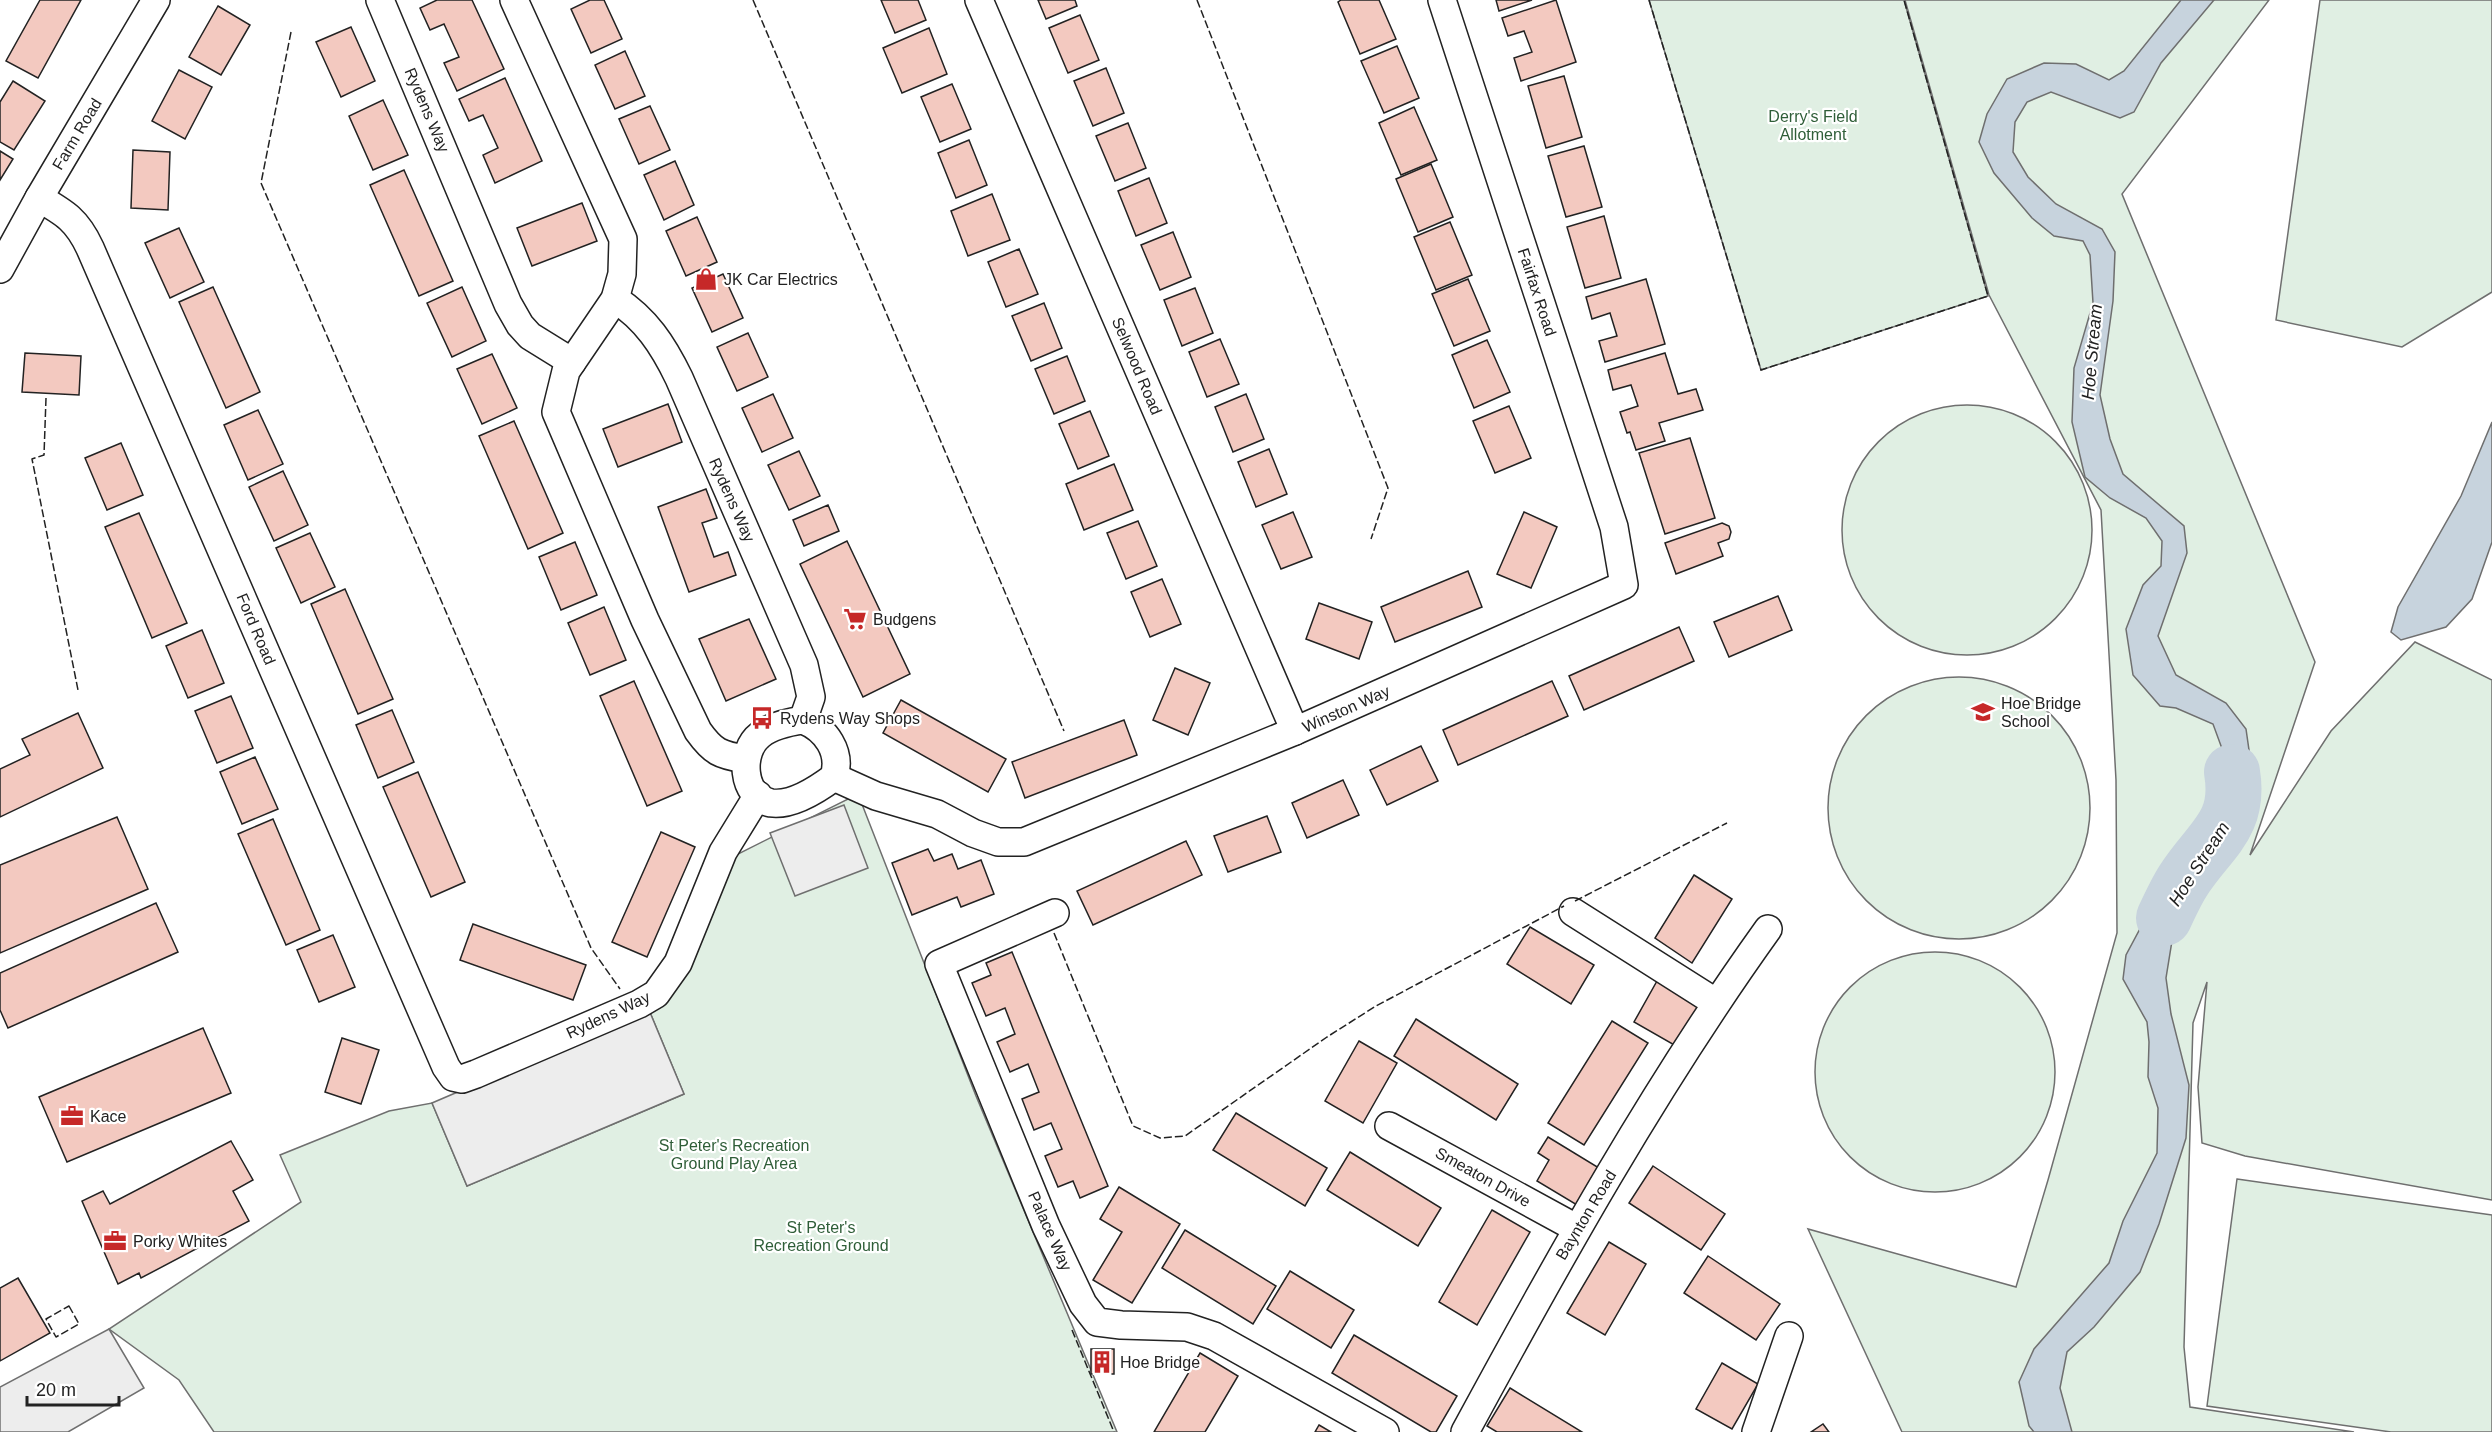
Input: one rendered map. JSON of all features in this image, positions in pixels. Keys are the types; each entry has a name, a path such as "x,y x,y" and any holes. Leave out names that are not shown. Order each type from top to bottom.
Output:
{"street":[{"name":"Farm Road","path":"0,269 39,198 156,0"},
{"name":"Rydens Way","path":"380,0 508,304 520,325 530,336 572,362"},
{"path":"514,0 623,239 622,274 615,299 566,371 556,412 645,620 698,731 710,748 726,756 745,759"},
{"name":"Selwood Road","path":"979,0 1295,731"},
{"name":"Fairfax Road","path":"1442,0 1614,527 1624,585"},
{"name":"Ford Road","path":"39,198 68,215 80,227 90,248 446,1067 453,1077"},
{"name":"Rydens Way","path":"615,299 632,310 650,328 679,378 804,665 811,697 803,720"},
{"name":"Winston Way","path":"834,777 876,796 937,814 973,833 998,842 1024,842 1295,731 1624,585"},
{"path":"803,720 823,732 832,745 836,761 834,777 799,798 770,803 758,795 749,782 745,759 759,735 803,720"},
{"name":"Rydens Way","path":"453,1077 462,1079 476,1074 639,1004 656,994 678,963 723,852 758,795"},
{"path":"1573,912 1715,1002"},
{"name":"Palace Way","path":"1055,913 939,964 1046,1226 1083,1304 1097,1322 1187,1327 1214,1336 1378,1430"},
{"name":"Baynton Road","path":"1465,1432 1576,1228 1715,1002 1768,929"},
{"name":"Smeaton Drive","path":"1389,1126 1576,1228"},
{"path":"1756,1432 1789,1335"}],"green space":[{"name":"Derry's Field Allotment","path":"1649,0 1904,0 1988,296 1761,370"},
{"path":"1905,0 2269,0 2122,194 2315,662 2250,855 2331,731 2415,642 2492,680 2492,1200 2245,1156 2202,1143 2198,1087 2207,982 2193,1023 2184,1347 2190,1407 2354,1432 1902,1432 1808,1229 2016,1287 2117,933 2116,780 2101,510 1989,295"},
{"path":"2320,0 2492,0 2492,292 2402,347 2276,320"},
{"path":"1967,405 1991,408 2015,415 2036,426 2055,442 2071,461 2082,482 2089,506 2092,530 2089,554 2082,578 2071,599 2055,618 2036,634 2015,645 1991,652 1967,655 1943,652 1919,645 1898,634 1879,618 1863,599 1852,578 1845,554 1842,530 1845,506 1852,482 1863,461 1879,442 1898,426 1919,415 1943,408"},
{"path":"1959,677 1984,680 2009,687 2032,699 2060,725 2080,758 2087,783 2090,808 2087,833 2080,858 2068,881 2042,909 2009,929 1984,936 1959,939 1934,936 1909,929 1886,917 1858,891 1838,858 1831,833 1828,808 1831,783 1838,758 1850,735 1876,707 1909,687 1934,680"},
{"name":"St Peter's Recreation Ground","path":"858,794 976,1096 1117,1432 214,1432 179,1380 109,1329 301,1202 280,1155 389,1111 432,1103 467,1186 684,1094 649,1010 732,857"},
{"path":"1935,952 1958,954 1981,961 2002,972 2020,987 2035,1005 2046,1026 2053,1049 2055,1072 2053,1095 2046,1118 2035,1139 2020,1157 2002,1172 1981,1183 1958,1190 1935,1192 1912,1190 1889,1183 1868,1172 1850,1157 1835,1139 1824,1118 1817,1095 1815,1072 1817,1049 1824,1026 1835,1005 1850,987 1868,972 1889,961 1912,954"},
{"path":"2237,1179 2492,1215 2492,1432 2391,1432 2207,1406"}],"shaded area":[{"path":"844,805 868,868 795,896 770,833"},
{"path":"649,1010 684,1094 467,1186 432,1103"},
{"path":"109,1329 144,1388 68,1432 0,1432 0,1387"}],"water":[{"path":"2181,0 2214,0 2161,63 2134,112 2120,118 2051,92 2027,102 2015,122 2013,152 2028,177 2056,204 2102,229 2115,252 2113,301 2100,395 2110,439 2123,474 2184,526 2187,553 2158,636 2176,675 2226,703 2246,729 2253,778 2248,814 2227,852 2191,827 2221,788 2224,754 2213,724 2176,708 2160,706 2133,675 2126,629 2143,585 2161,566 2162,541 2146,518 2110,498 2085,477 2072,422 2074,368 2093,303 2090,255 2083,241 2054,236 2032,218 1994,173 1979,142 1987,114 2007,79 2044,63 2076,64 2109,80 2124,71"},
{"path":"2492,422 2492,542 2472,599 2446,627 2401,640 2391,632 2398,607 2461,496"},
{"path":"2187,841 2216,863 2203,875 2172,941 2166,978 2171,1014 2189,1085 2186,1138 2159,1224 2140,1272 2094,1327 2067,1352 2060,1388 2072,1432 2034,1432 2029,1426 2019,1382 2034,1349 2109,1263 2123,1221 2157,1153 2158,1108 2148,1077 2147,1022 2123,979 2126,955"}],"building":[{"path":"40,0 81,0 38,78 6,61"},
{"path":"437,0 472,0 504,69 457,91 444,63 459,57 444,24 430,30 420,8"},
{"path":"590,0 604,0 622,39 591,53 571,9"},
{"path":"881,0 918,0 926,20 895,33"},
{"path":"1038,0 1075,0 1077,6 1046,19"},
{"path":"1341,0 1379,0 1396,39 1360,54 1338,2"},
{"path":"1496,0 1532,0 1499,11"},
{"path":"1556,0 1576,62 1521,81 1514,58 1532,52 1524,31 1508,36 1502,18"},
{"path":"218,6 250,25 221,75 189,57"},
{"path":"1080,15 1099,60 1068,73 1049,28"},
{"path":"351,27 375,81 341,97 316,42"},
{"path":"929,28 947,74 902,93 883,48"},
{"path":"1397,46 1419,98 1384,113 1361,61"},
{"path":"625,51 645,96 615,109 595,65"},
{"path":"1106,68 1124,113 1093,126 1074,81"},
{"path":"179,70 212,87 185,139 152,121"},
{"path":"1564,76 1582,137 1546,148 1528,86"},
{"path":"505,78 542,161 495,183 483,155 498,148 483,115 469,121 459,99"},
{"path":"13,81 45,101 14,150 0,142 0,102"},
{"path":"952,84 971,129 940,142 921,97"},
{"path":"383,100 408,155 373,170 349,116"},
{"path":"650,106 670,150 639,164 619,119"},
{"path":"1414,107 1437,160 1401,175 1379,123"},
{"path":"1128,123 1146,168 1115,181 1096,136"},
{"path":"969,140 987,185 956,198 938,153"},
{"path":"1584,146 1602,207 1566,217 1548,156"},
{"path":"133,150 170,152 168,210 131,208"},
{"path":"0,151 13,159 0,180"},
{"path":"675,161 694,205 664,220 644,175"},
{"path":"1431,164 1453,217 1418,232 1396,179"},
{"path":"404,170 453,281 419,296 370,185"},
{"path":"1149,178 1167,223 1136,236 1118,191"},
{"path":"992,194 1010,240 968,256 951,211"},
{"path":"582,203 597,241 532,266 517,228"},
{"path":"1604,216 1621,278 1585,288 1567,227"},
{"path":"697,217 717,262 686,276 666,231"},
{"path":"1450,222 1472,275 1436,290 1414,237"},
{"path":"179,228 204,282 170,298 145,243"},
{"path":"1173,232 1191,277 1160,290 1141,245"},
{"path":"1019,249 1038,294 1006,307 988,262"},
{"path":"723,274 743,318 712,332 692,288"},
{"path":"1468,279 1490,331 1454,346 1432,294"},
{"path":"1646,279 1665,344 1605,362 1599,341 1617,336 1610,313 1592,319 1586,297"},
{"path":"213,287 260,392 226,408 179,302"},
{"path":"462,287 486,341 452,357 427,303"},
{"path":"1195,288 1213,333 1182,346 1164,300"},
{"path":"1044,303 1062,348 1031,361 1012,316"},
{"path":"748,333 768,377 737,391 717,347"},
{"path":"1220,339 1239,384 1207,397 1189,352"},
{"path":"1487,340 1510,392 1474,408 1452,355"},
{"path":"25,353 81,356 79,395 22,392"},
{"path":"1665,353 1678,394 1696,389 1703,410 1659,423 1665,441 1636,450 1620,412 1638,406 1631,385 1613,390 1608,370"},
{"path":"492,354 517,408 482,424 457,369"},
{"path":"1067,356 1085,401 1054,414 1035,369"},
{"path":"773,394 793,438 762,452 742,408"},
{"path":"1246,394 1264,439 1233,452 1215,407"},
{"path":"668,404 682,442 618,467 603,429"},
{"path":"1509,406 1531,458 1495,473 1473,421"},
{"path":"258,410 283,464 248,480 224,425"},
{"path":"1090,411 1109,456 1078,469 1059,424"},
{"path":"514,421 563,533 528,549 479,436"},
{"path":"1690,438 1715,518 1665,534 1639,453"},
{"path":"121,443 143,495 107,510 85,458"},
{"path":"1269,449 1287,494 1256,507 1238,462"},
{"path":"799,451 820,496 789,510 768,465"},
{"path":"1114,464 1133,510 1084,530 1066,484"},
{"path":"283,471 308,525 274,541 249,487"},
{"path":"706,489 717,518 702,523 714,557 728,552 736,575 689,592 658,507"},
{"path":"828,505 839,531 804,546 793,520"},
{"path":"1293,512 1312,557 1281,569 1262,525"},
{"path":"1524,512 1557,527 1531,588 1497,574"},
{"path":"139,513 187,623 152,638 105,527"},
{"path":"1138,521 1157,566 1126,579 1107,533"},
{"path":"1722,523 1729,526 1731,532 1729,539 1718,543 1723,556 1676,574 1665,543"},
{"path":"310,533 335,587 301,603 276,548"},
{"name":"Budgens","path":"847,541 910,674 863,697 800,564"},
{"path":"575,542 597,595 561,610 539,557"},
{"path":"1468,571 1482,607 1395,642 1381,607"},
{"path":"1162,579 1181,624 1150,637 1131,592"},
{"path":"345,589 393,699 358,714 311,604"},
{"path":"1778,596 1792,630 1729,657 1714,622"},
{"path":"1319,603 1372,622 1359,659 1306,639"},
{"path":"604,607 626,660 590,675 568,623"},
{"path":"749,619 776,679 726,701 699,639"},
{"path":"1679,627 1694,661 1584,710 1569,676"},
{"path":"202,630 224,683 188,698 166,646"},
{"path":"1175,668 1210,683 1188,735 1153,720"},
{"path":"634,681 682,791 647,806 600,696"},
{"path":"1552,681 1568,716 1458,765 1443,730"},
{"path":"231,696 253,748 217,763 195,711"},
{"path":"901,700 1006,759 988,792 883,733"},
{"path":"392,710 414,762 378,778 356,725"},
{"path":"78,713 103,768 0,817 0,769 30,755 22,739"},
{"path":"1124,720 1137,755 1025,798 1012,762"},
{"path":"1421,746 1438,781 1387,805 1370,770"},
{"path":"255,757 278,809 242,824 220,772"},
{"path":"418,772 465,882 431,897 383,787"},
{"path":"1343,780 1359,815 1307,838 1292,803"},
{"path":"1267,816 1281,852 1228,872 1214,836"},
{"path":"117,817 148,889 0,953 0,865"},
{"path":"273,819 320,930 286,945 238,834"},
{"path":"661,832 695,847 647,957 612,942"},
{"path":"1186,841 1202,875 1093,925 1077,891"},
{"path":"928,849 934,861 952,854 958,869 981,860 994,894 961,907 957,897 912,915 892,863"},
{"path":"1694,875 1732,899 1692,963 1655,938"},
{"path":"156,903 178,952 8,1028 0,1010 0,973"},
{"path":"473,924 586,965 573,1000 460,960"},
{"path":"1530,927 1594,965 1571,1004 1507,964"},
{"path":"333,935 355,987 319,1002 297,950"},
{"path":"1012,952 1108,1186 1080,1198 1073,1181 1058,1187 1045,1156 1062,1149 1051,1123 1034,1130 1022,1099 1039,1092 1028,1064 1010,1072 997,1042 1015,1034 1005,1008 986,1016 972,983 991,975 986,963"},
{"path":"1657,981 1699,1006 1676,1046 1634,1022"},
{"path":"1416,1019 1518,1084 1496,1120 1394,1056"},
{"path":"1612,1021 1648,1043 1584,1145 1548,1123"},
{"path":"203,1028 231,1093 67,1162 39,1097"},
{"path":"342,1038 379,1050 361,1104 325,1092"},
{"path":"1359,1041 1397,1063 1363,1123 1325,1101"},
{"path":"1236,1113 1327,1168 1305,1206 1213,1150"},
{"path":"1548,1137 1599,1168 1577,1205 1537,1181 1549,1160 1538,1153"},
{"path":"231,1141 253,1180 233,1191 249,1221 141,1278 139,1273 118,1284 82,1201 103,1191 110,1204"},
{"path":"1350,1152 1441,1208 1418,1246 1327,1190"},
{"path":"1653,1166 1725,1214 1701,1250 1629,1203"},
{"path":"1119,1187 1180,1224 1132,1303 1093,1280 1122,1232 1100,1219"},
{"path":"1492,1210 1530,1232 1477,1325 1439,1302"},
{"path":"1185,1230 1276,1286 1253,1324 1162,1268"},
{"path":"1609,1242 1646,1264 1605,1335 1567,1313"},
{"path":"1708,1256 1780,1304 1756,1340 1684,1293"},
{"path":"1290,1271 1354,1310 1331,1348 1267,1309"},
{"path":"18,1278 50,1333 0,1361 0,1288"},
{"path":"1354,1335 1457,1396 1436,1432 1431,1432 1332,1373"},
{"name":"Hoe Bridge","path":"1091,1349 1114,1349 1114,1374 1091,1374"},
{"path":"1200,1353 1238,1376 1205,1432 1154,1432"},
{"path":"1722,1363 1758,1384 1732,1429 1696,1409"},
{"path":"1510,1388 1582,1432 1497,1432 1487,1426"},
{"path":"1823,1424 1829,1432 1811,1432"},
{"path":"1319,1425 1331,1432 1315,1432"}],"waterway":[{"name":"Hoe Stream","path":"2164,918 2183,881 2221,831 2227,819 2234,791 2232,772"}],"fence":[{"path":"753,0 1064,731"},
{"path":"1197,0 1388,488 1371,539"},
{"path":"1649,0 1761,370 1988,296 1904,0"},
{"path":"291,32 261,183 591,948 620,989"},
{"path":"46,398 44,455 32,459 78,690"},
{"path":"1575,901 1727,823"},
{"path":"1054,933 1133,1126 1160,1138 1185,1136 1327,1037 1376,1006 1564,906"},
{"path":"69,1306 79,1324 56,1337 46,1319 69,1306"},
{"path":"1072,1330 1114,1432"}],"place":[{"name":"JK Car Electrics","path":"706,279"},
{"name":"Budgens","path":"855,619"},
{"name":"Hoe Bridge School","path":"1983,712"},
{"name":"Rydens Way Shops","path":"762,718"},
{"name":"Kace","path":"72,1116"},
{"name":"Porky Whites","path":"115,1241"},
{"name":"Hoe Bridge","path":"1102,1362"}],"park label":[{"name":"St Peter's Recreation Ground Play Area","path":"734,1154"}]}
